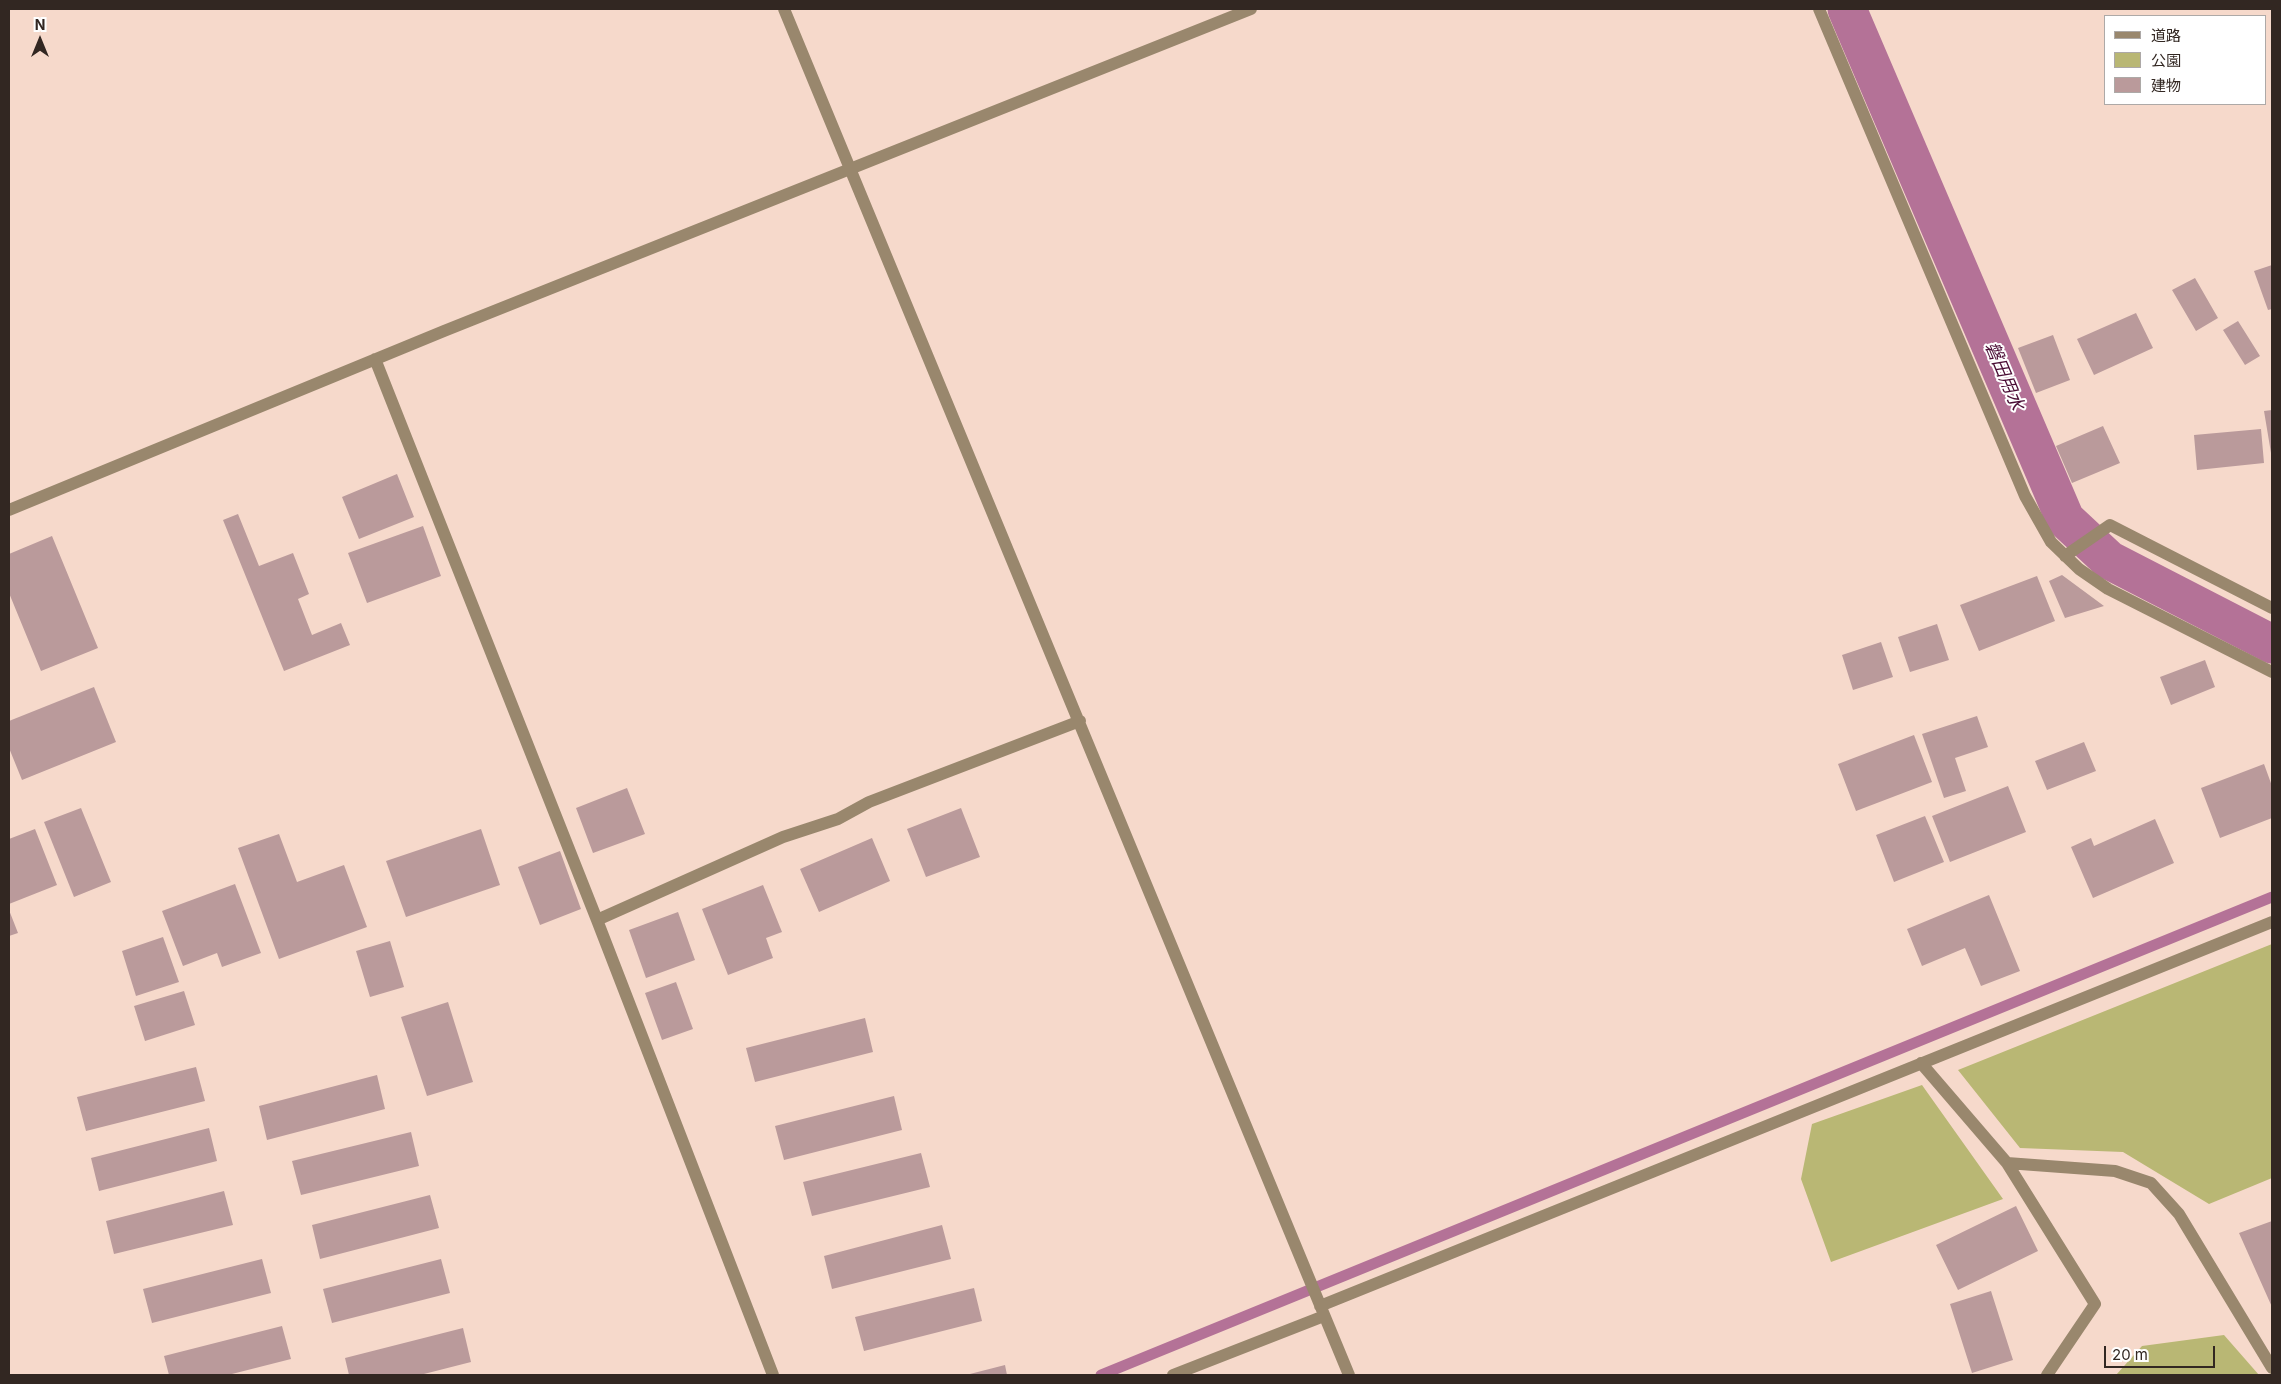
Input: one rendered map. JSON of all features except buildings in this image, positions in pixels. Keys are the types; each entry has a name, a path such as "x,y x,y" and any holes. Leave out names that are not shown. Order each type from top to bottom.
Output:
{"street":[{"path":"784,9 1349,1375"},
{"path":"9,510 375,359 1251,9"},
{"path":"1819,9 2024,496 2051,542 2078,569 2108,588 2272,672"},
{"path":"375,359 597,920 773,1375"},
{"path":"2065,556 2110,525 2272,608"},
{"path":"597,920 782,837 838,819 869,802 1080,721"},
{"path":"1173,1375 1322,1311 1921,1063 2272,922"},
{"path":"1921,1063 2007,1163 2095,1304 2047,1375"},
{"path":"2007,1163 2115,1171 2151,1183 2179,1214 2272,1368"}],"green space":[{"path":"2272,944 2272,1178 2209,1204 2123,1152 2020,1148 1958,1070"},
{"path":"1922,1085 2003,1199 1831,1262 1801,1179 1812,1124"},
{"path":"2224,1335 2259,1375 2116,1375 2142,1346"}],"waterway":[{"name":"磐田用水","path":"1847,9 2065,519 2109,560 2272,644"},
{"path":"1101,1375 2272,897"}]}
